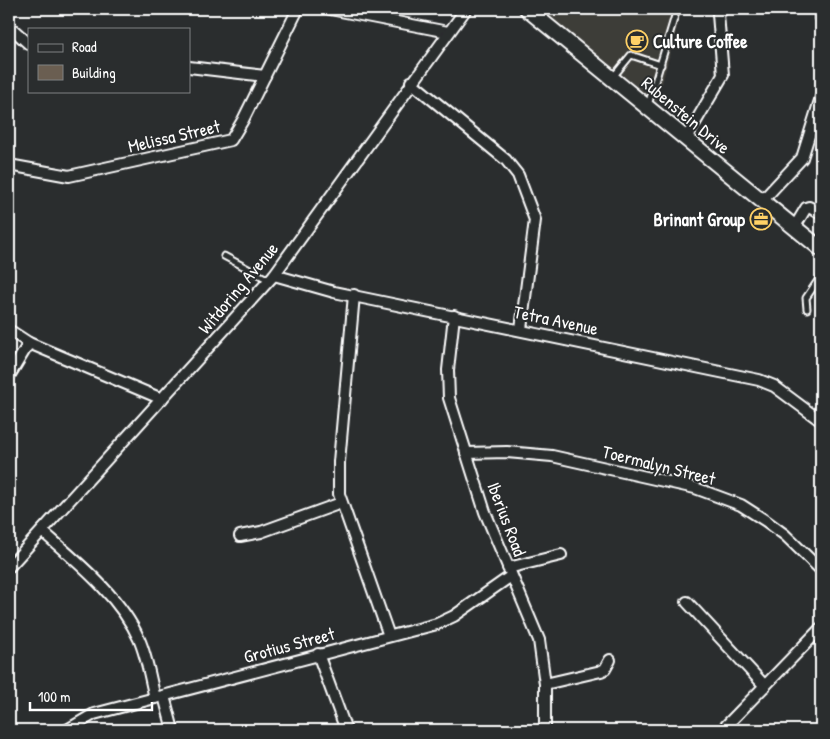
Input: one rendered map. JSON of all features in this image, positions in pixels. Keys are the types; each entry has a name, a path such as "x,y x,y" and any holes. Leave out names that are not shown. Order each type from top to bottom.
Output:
{"street":[{"name":"Melissa Street","path":"9,165 69,176 224,143 235,136 298,9"},
{"path":"330,9 448,32"},
{"name":"Witdoring Avenue","path":"9,567 272,278 411,82 466,9"},
{"name":"Rubenstein Drive","path":"528,9 685,140 821,249"},
{"path":"685,140 723,75 718,19 718,14 723,9"},
{"path":"818,9 821,18"},
{"path":"9,26 28,43"},
{"path":"190,67 265,76"},
{"path":"411,82 506,160 518,175 532,207 536,229 521,329"},
{"path":"761,202 802,158 821,97"},
{"path":"794,228 806,208 809,207 821,214"},
{"name":"Tetra Avenue","path":"272,278 759,380 774,386 821,421"},
{"path":"354,295 338,476 341,503 389,636"},
{"name":"Iberius Road","path":"454,316 448,370 449,398 485,512 539,640 545,684 545,730"},
{"path":"9,330 29,343 162,399"},
{"path":"9,376 29,343"},
{"name":"Toermalyn Street","path":"466,453 507,452 552,456 704,491 741,505 766,521 785,535 821,570"},
{"path":"240,536 261,532 341,503"},
{"path":"42,531 94,578 118,607 138,636 173,730"},
{"path":"510,572 561,555"},
{"name":"Grotius Street","path":"67,730 94,714 445,621 510,572"},
{"path":"687,602 764,686"},
{"path":"722,730 821,628"},
{"path":"318,654 346,730"},
{"path":"545,684 601,671 605,669 610,660"}],"lane":[{"path":"647,9 655,9"},
{"path":"647,108 677,9"},
{"path":"612,78 631,55 661,65"},
{"path":"224,256 272,278"},
{"path":"807,309 806,298 821,276"}],"shaded area":[{"path":"540,9 682,9 657,103"}],"building":[{"path":"9,718 12,721 12,730 9,730"}],"place":[{"name":"Culture Coffee","path":"637,41"},
{"name":"Brinant Group","path":"761,219"}]}
